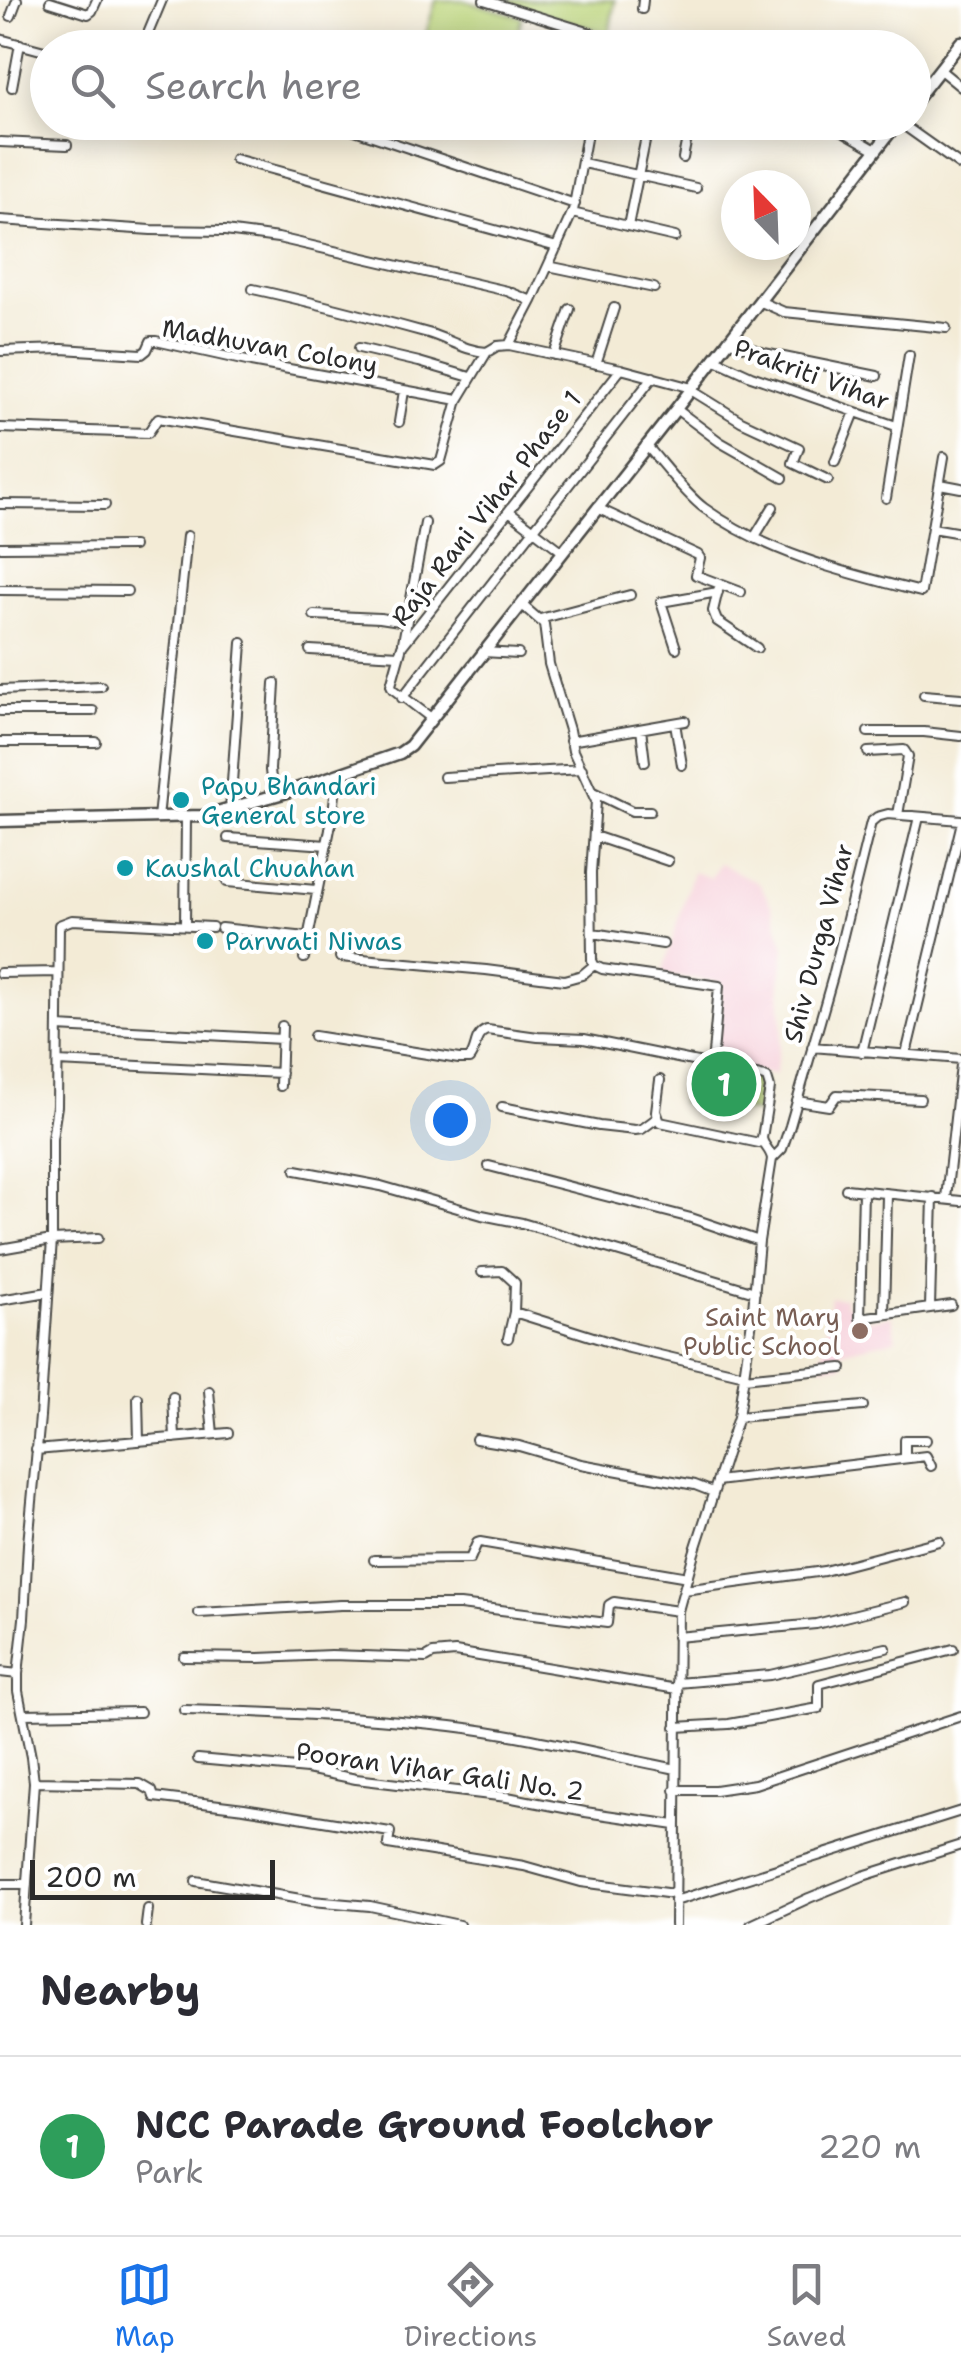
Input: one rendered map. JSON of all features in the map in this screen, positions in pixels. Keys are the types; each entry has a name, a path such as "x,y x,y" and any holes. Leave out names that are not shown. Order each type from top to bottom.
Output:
{"street":[{"path":"5,0 16,2 10,16"},
{"path":"50,2 88,14 97,0"},
{"path":"149,30 162,0"},
{"path":"484,0 578,30"},
{"path":"0,39 30,47"},
{"path":"931,80 961,42"},
{"path":"12,87 20,44"},
{"path":"939,69 961,87"},
{"path":"380,140 574,209 675,237"},
{"path":"509,346 574,209 586,140"},
{"path":"628,226 646,140"},
{"path":"684,158 686,140"},
{"path":"858,140 876,150"},
{"path":"0,821 186,818 230,810 331,782 410,746 884,140"},
{"path":"924,140 961,166"},
{"path":"0,142 67,145"},
{"path":"235,160 556,248"},
{"path":"583,164 696,188"},
{"path":"0,220 225,231 278,238 507,291 532,301"},
{"path":"548,266 654,288"},
{"path":"253,289 487,352"},
{"path":"759,300 784,312 946,328"},
{"path":"596,364 614,308"},
{"path":"554,355 570,310"},
{"name":"Madhuvan Colony","path":"0,351 62,349 142,354 151,340 458,400"},
{"path":"728,340 764,353 877,376"},
{"path":"0,428 148,433 158,418 434,465 441,461 458,400 470,377 487,352 497,346 509,346 621,369 691,389 741,421 799,448 792,463 828,480"},
{"path":"359,348 470,377"},
{"path":"886,498 909,355"},
{"name":"Prakriti Vihar","path":"714,359 750,376 896,426"},
{"name":"Raja Rani Vihar Phase 1","path":"402,698 391,685 401,650 621,369"},
{"path":"431,718 402,698 653,378"},
{"path":"399,422 404,391"},
{"path":"676,410 720,442 783,478"},
{"path":"834,462 855,412"},
{"path":"646,445 701,506 754,538 815,562 921,592 944,457"},
{"path":"940,484 961,488"},
{"path":"0,504 105,505"},
{"path":"754,538 773,506"},
{"path":"597,508 698,554 696,575 718,588 742,592"},
{"path":"509,510 563,552"},
{"path":"310,650 401,650 425,523"},
{"path":"932,528 961,533"},
{"path":"158,818 187,536"},
{"path":"0,547 133,546"},
{"path":"676,648 661,602 718,588"},
{"path":"718,588 713,612 716,621 757,648"},
{"path":"0,590 127,591"},
{"path":"540,619 630,595"},
{"path":"521,604 546,628 549,664 570,742 596,802 591,895 594,965 719,986 712,1065"},
{"path":"314,616 406,622"},
{"path":"230,810 242,644"},
{"path":"483,652 518,654"},
{"path":"273,796 270,770 275,683"},
{"path":"0,690 101,686"},
{"path":"924,694 961,698"},
{"path":"0,712 93,711"},
{"path":"570,742 680,722 682,765"},
{"path":"641,729 646,762"},
{"path":"868,732 961,736"},
{"path":"0,742 96,742"},
{"path":"868,752 904,750 908,756 898,815 960,822"},
{"path":"444,777 582,769"},
{"path":"304,958 335,794 331,782"},
{"path":"593,792 632,811 650,811"},
{"path":"906,1054 961,806"},
{"name":"Shiv Durga Vihar","path":"675,1925 678,1611 738,1417 772,1159 782,1150 797,1101 871,822 877,817 898,815"},
{"path":"862,1052 919,817"},
{"path":"185,925 186,818"},
{"path":"594,836 668,861"},
{"path":"228,838 327,845"},
{"path":"227,882 316,890"},
{"path":"24,1925 34,1782 18,1674 52,1240 59,925 65,921 185,925 307,938"},
{"path":"593,933 663,944"},
{"path":"340,957 564,980 582,975 594,965"},
{"path":"0,973 58,972"},
{"path":"280,1086 282,1026"},
{"path":"58,1027 282,1039"},
{"path":"314,1036 459,1059 474,1054 480,1032 487,1030 584,1039 730,1072 762,1075 770,1088 762,1138 772,1159"},
{"path":"812,1047 961,1062 956,1153 946,1198"},
{"path":"58,1062 281,1073"},
{"path":"660,1080 660,1122 764,1144"},
{"path":"797,1101 829,1106 836,1096 920,1099"},
{"path":"502,1108 635,1130 657,1118"},
{"path":"488,1166 692,1218 759,1240"},
{"path":"296,1170 381,1186 522,1223 754,1292"},
{"path":"846,1189 961,1200"},
{"path":"863,1192 860,1318 951,1305"},
{"path":"884,1314 887,1194"},
{"path":"930,1307 933,1197"},
{"path":"0,1249 52,1240 98,1238"},
{"path":"482,1272 502,1272 510,1276 516,1289 508,1338"},
{"path":"0,1300 48,1292"},
{"path":"514,1312 625,1347 744,1377 842,1368"},
{"path":"209,1390 213,1434"},
{"path":"138,1398 139,1441"},
{"path":"173,1398 175,1438"},
{"path":"738,1417 863,1406"},
{"path":"36,1450 228,1433"},
{"path":"476,1439 695,1485 712,1492"},
{"path":"905,1458 905,1440 926,1440"},
{"path":"716,1481 926,1456 931,1466"},
{"path":"684,1590 824,1571 939,1541"},
{"path":"374,1560 470,1559 480,1542 688,1577"},
{"path":"199,1614 341,1605 460,1605 607,1623 610,1604 614,1602 678,1611"},
{"path":"677,1637 816,1624 905,1602"},
{"path":"184,1657 331,1654 426,1658 454,1652 677,1686 770,1675 886,1648"},
{"path":"676,1727 728,1724 819,1708 819,1684 953,1650"},
{"path":"0,1672 18,1674"},
{"path":"184,1710 272,1712 451,1726 676,1769"},
{"path":"23,1714 140,1712"},
{"path":"676,1790 755,1784 961,1716"},
{"name":"Pooran Vihar Gali No. 2","path":"198,1759 507,1797 675,1825"},
{"path":"34,1782 140,1784 152,1791 154,1797 390,1832 388,1844 524,1866 580,1882 674,1897 961,1812"},
{"path":"751,1925 864,1876 961,1845"},
{"path":"196,1881 312,1901 370,1906 460,1925"},
{"path":"0,1884 27,1884"},
{"path":"146,1925 148,1909"}],"shaded area":[{"path":"719,863 760,884 785,948 780,983 782,1029 775,1075 720,1066 714,1060 722,982 662,974 693,872 711,878"},
{"name":"Saint Mary Public School","path":"830,1297 845,1298 845,1305 855,1305 857,1322 892,1316 896,1339 841,1352 843,1365 822,1366 820,1355"}],"green space":[{"path":"436,0 463,0 522,17 519,30 427,30"},
{"path":"499,0 615,0 610,30 596,30"},
{"path":"688,1064 706,1067 717,1074 762,1079 766,1088 762,1113 681,1102"}],"place":[{"name":"Papu Bhandari General store","path":"181,800"},
{"name":"Kaushal Chuahan","path":"125,868"},
{"name":"Parwati Niwas","path":"205,941"},
{"name":"NCC Parade Ground Foolchor","path":"724,1084"},
{"name":"Saint Mary Public School","path":"860,1331"}]}
